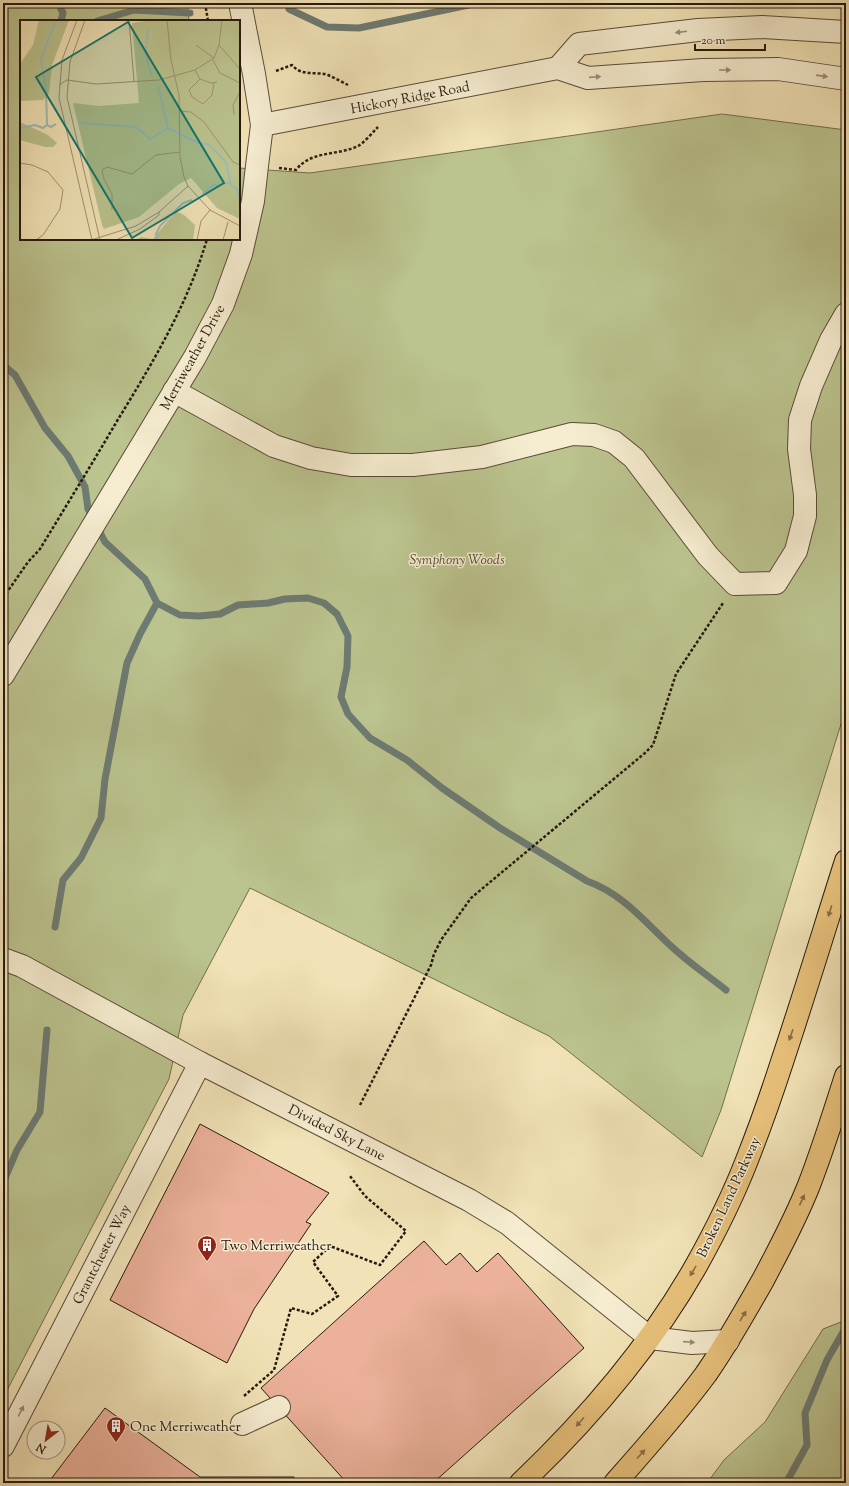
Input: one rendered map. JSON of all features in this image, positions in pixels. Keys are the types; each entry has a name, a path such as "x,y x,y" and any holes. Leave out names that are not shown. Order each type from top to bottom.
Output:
{"main road":[{"name":"Broken Land Parkway","path":"521,1483 552,1453 606,1393 650,1338 696,1266 719,1223 747,1162 796,1019 846,861"},
{"path":"615,1483 660,1432 706,1374 728,1341 780,1250 808,1187 846,1076"}],"street":[{"name":"Merriweather Drive","path":"4,669 195,357 222,304 241,254 253,201 262,125 240,3"},
{"path":"558,68 579,44 587,43 698,30 762,27 846,32"},
{"name":"Hickory Ridge Road","path":"262,125 558,68 588,78 703,70 778,70 846,79"},
{"path":"174,391 274,446 311,458 351,465 413,465 482,458 572,434 594,434 614,442 634,458 708,556 735,584 776,583 796,551 805,516 805,495 799,449 800,420 811,386 831,340 846,314"},
{"name":"Divided Sky Lane","path":"3,959 22,966 200,1062 469,1200 507,1223 650,1338"},
{"name":"Grantchester Way","path":"3,1446 200,1062"},
{"path":"650,1338 692,1343 728,1341"},
{"path":"242,1424 279,1407"}],"path":[{"path":"205,3 208,20"},
{"path":"292,65 303,73"},
{"path":"296,170 309,158 359,146"},
{"path":"3,598 28,562 40,549 148,370 169,332 188,290 202,257 207,240"},
{"path":"360,1105 431,965 440,940 471,898 653,745 676,674 735,584"},
{"path":"242,1398 274,1370 291,1308 312,1314 338,1296 312,1262 330,1246 380,1265 406,1231 365,1196 350,1176"}],"green space":[{"name":"Symphony Woods","path":"3,3 187,3 189,20 20,20 20,240 240,240 240,168 310,173 722,114 846,130 846,708 721,1110 702,1157 549,1036 250,888 183,1015 169,1079 3,1398"},
{"path":"846,1320 846,1483 707,1483 724,1460 765,1422 823,1329"}],"building":[{"name":"Two Merriweather","path":"200,1124 329,1193 306,1222 311,1224 254,1309 227,1363 110,1300"},
{"path":"424,1241 446,1265 460,1253 477,1272 498,1253 584,1348 433,1483 347,1483 261,1388"},
{"name":"One Merriweather","path":"105,1408 200,1477 294,1477 294,1483 48,1483"}],"waterway":[{"path":"58,3 63,13 61,20"},
{"path":"289,9 327,27 359,28 478,3"},
{"path":"100,20 134,10 190,13"},
{"path":"3,365 15,375 45,428 68,456 85,487 88,509 105,542 145,579 157,603 180,615 199,616 220,614 238,605 268,603 285,599 308,598 324,603 337,614 348,636 347,667 341,697 348,714 370,738 407,760 442,788 500,828 587,881 614,895 637,913 680,954 726,990"},
{"path":"55,927 63,880 81,858 101,818 105,779 127,663 140,634 157,603"},
{"path":"3,1183 17,1150 40,1112 47,1030"},
{"path":"786,1483 807,1445 805,1413 827,1360 846,1327"}],"place":[{"name":"Two Merriweather","path":"207,1262"},
{"name":"One Merriweather","path":"116,1443"}]}
